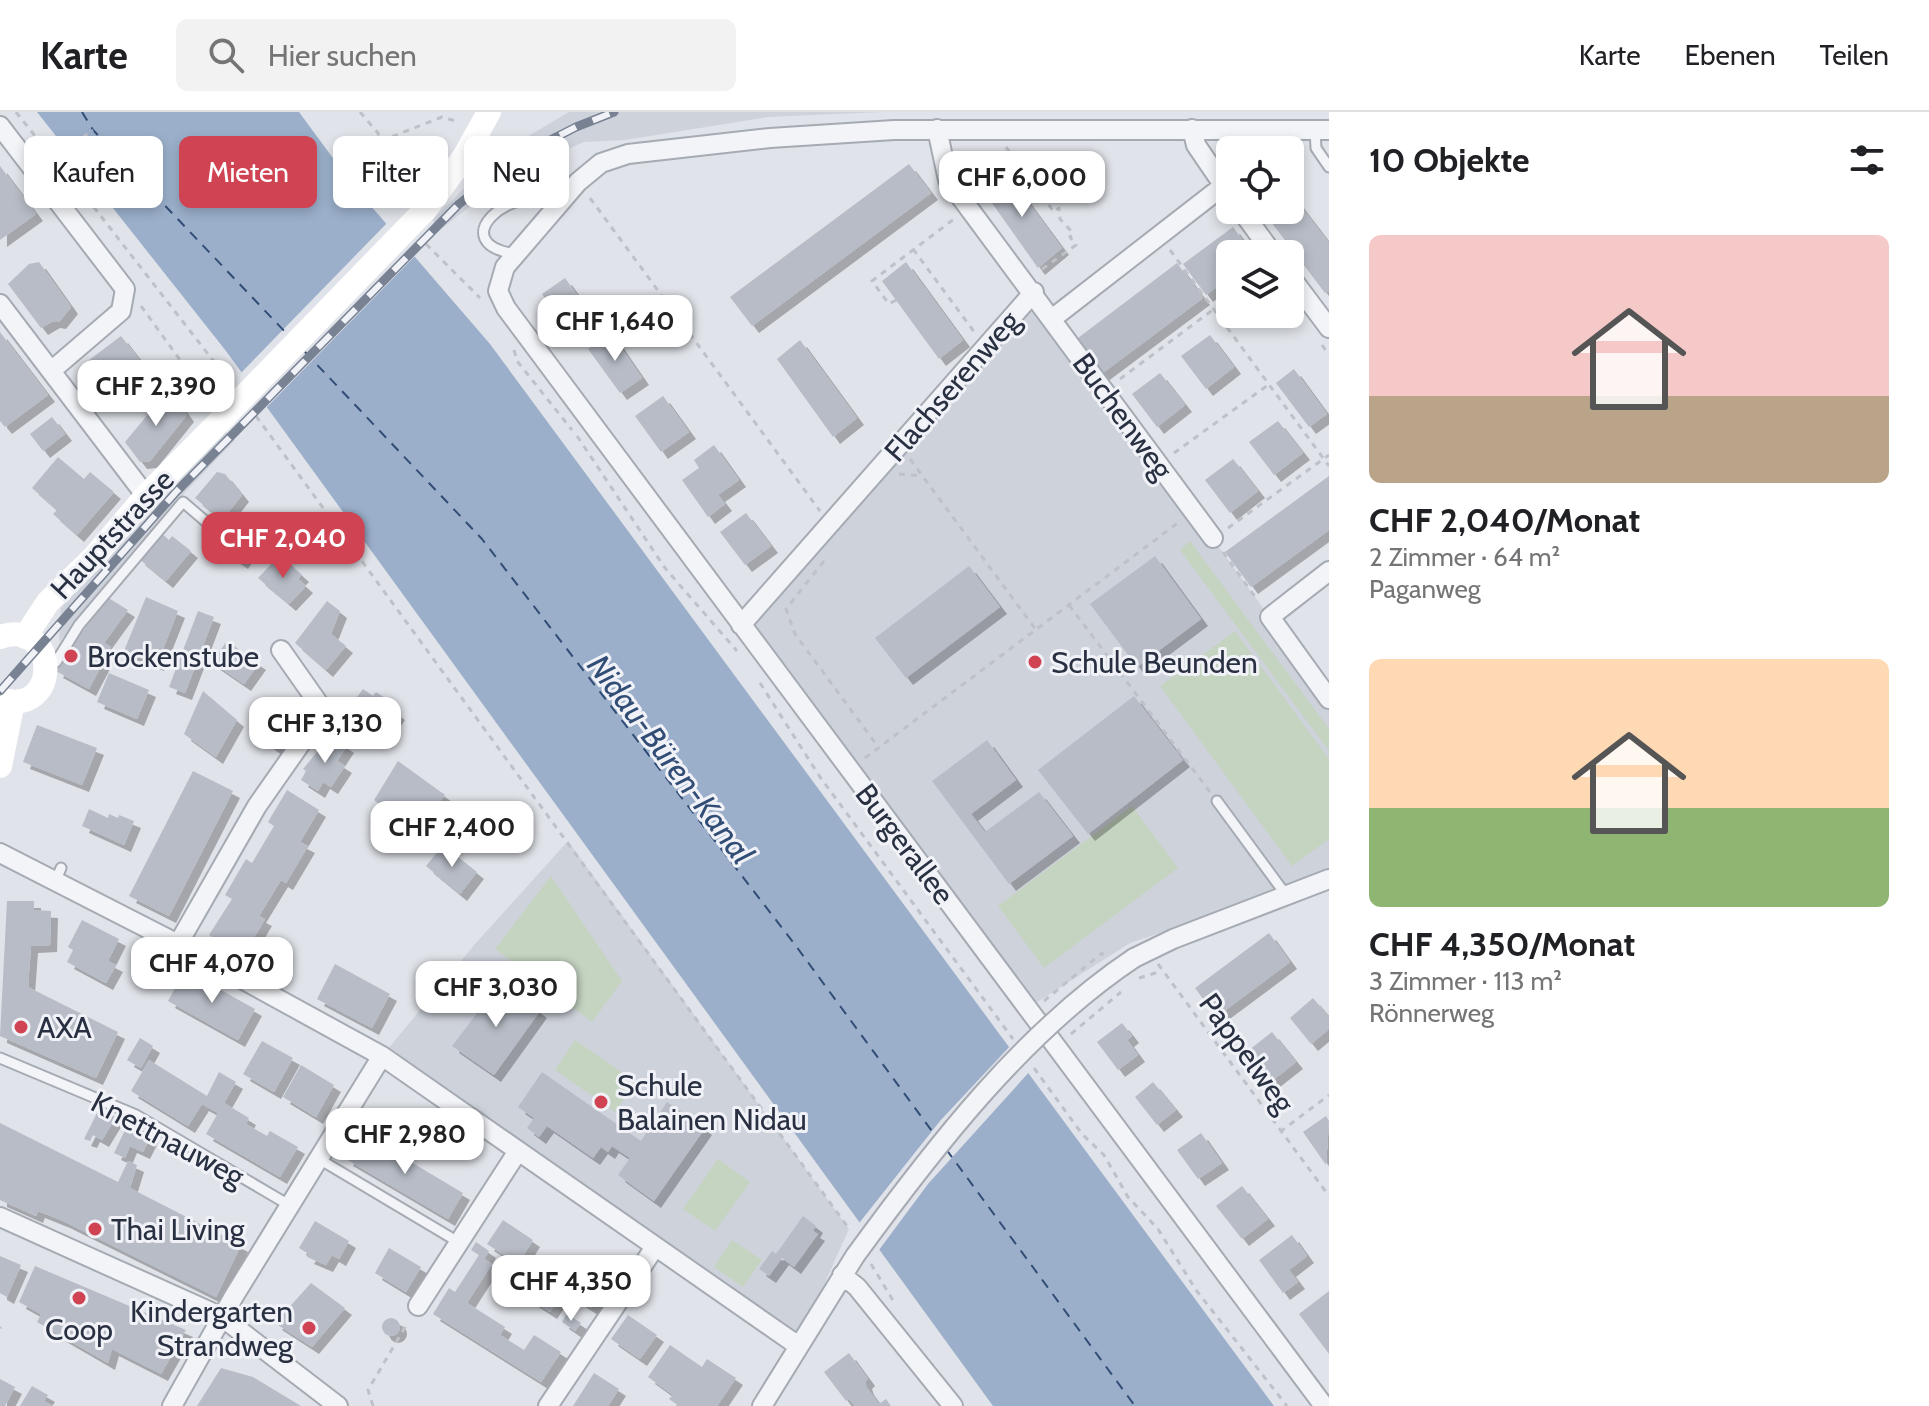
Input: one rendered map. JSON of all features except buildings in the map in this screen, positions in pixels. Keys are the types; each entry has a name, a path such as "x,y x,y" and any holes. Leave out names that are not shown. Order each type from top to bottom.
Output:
{"main road":[{"name":"Hauptstrasse","path":"448,169 484,122"},
{"name":"Hauptstrasse","path":"25,637 48,602 95,556 219,411 416,208"},
{"path":"0,637 25,637 40,648 47,666 46,677 34,695 6,701 0,763"}],"street":[{"path":"0,126 125,289 121,311 51,371"},
{"path":"569,193 601,163 647,150 770,138 937,129 1322,130"},
{"name":"Flachserenweg","path":"741,625 986,347 1030,287 948,180 937,129"},
{"path":"1192,129 1196,145 1216,175"},
{"path":"1053,318 1160,236 1216,198"},
{"path":"516,254 557,208"},
{"name":"Burgerallee","path":"516,254 500,277 498,291 506,308 1324,1406"},
{"name":"Buchenweg","path":"1030,287 1213,538"},
{"path":"1304,295 1329,328"},
{"path":"0,304 146,496"},
{"path":"1329,571 1270,617 1329,699"},
{"path":"178,944 257,806 320,716 321,707 281,650"},
{"path":"0,853 58,874 382,1056 797,1345"},
{"path":"762,1406 858,1250 912,1180 986,1092 1095,986 1134,958 1173,939 1329,879"},
{"path":"172,1406 289,1205 382,1056"},
{"path":"418,1306 518,1151"},
{"path":"0,1217 222,1317 338,1406"},
{"path":"548,1406 655,1247"},
{"path":"842,1275 857,1287 953,1406"}],"lane":[{"path":"1322,130 1316,148 1329,167"},
{"path":"502,208 488,217 484,229 487,242 498,251 516,254"},
{"path":"47,666 56,662 79,625 183,502 225,538"},
{"path":"1217,801 1286,895"},
{"name":"Knettnauweg","path":"0,1058 136,1115 289,1205"},
{"path":"319,1159 460,1243"}],"path":[{"path":"16,112 35,136"},
{"path":"360,112 377,136"},
{"path":"394,136 442,117 484,122"},
{"path":"84,136 93,130"},
{"path":"1006,147 1054,212 1059,208 1062,211 1060,219 1073,233 1070,237 1076,245 1030,287"},
{"path":"578,182 830,525"},
{"path":"93,208 216,364 195,378"},
{"path":"896,300 889,304 872,281 964,212"},
{"path":"1160,236 1329,466"},
{"path":"426,244 479,297 488,304 506,308"},
{"path":"913,249 986,347"},
{"path":"125,289 219,411"},
{"path":"1104,391 1216,308"},
{"path":"513,345 517,361 575,434 665,568 740,654"},
{"path":"1158,465 1268,385"},
{"path":"258,419 900,1310"},
{"path":"900,446 1036,630"},
{"path":"1270,617 1213,538 1329,455"},
{"path":"892,479 900,473 922,476"},
{"path":"850,770 1192,511"},
{"path":"825,559 786,609 795,634 879,748"},
{"path":"1069,605 1217,801"},
{"path":"757,678 820,777 1018,1046"},
{"path":"1031,1012 1102,953"},
{"name":"Pappelweg","path":"1137,979 1162,971 1329,1196"},
{"path":"1056,1046 1125,989"},
{"path":"1027,1059 1082,1134 1104,1155 1128,1197 1158,1229 1196,1290 1287,1406"},
{"path":"1280,1132 1329,1095"},
{"path":"373,1406 368,1390 418,1306"}],"shaded area":[{"path":"569,112 882,112 768,117 625,140 584,142 569,149 569,136 528,136"},
{"path":"464,188 464,208 468,208 441,229 432,220 448,208"},
{"name":"Schule Beunden","path":"1034,292 1329,699 1329,875 1130,943 1028,1008 741,625"},
{"path":"226,432 235,440 172,506 59,642 61,608"},
{"name":"Schule Balainen Nidau","path":"568,841 849,1229 797,1345 382,1056 475,944"}],"green space":[{"path":"1190,541 1329,729 1329,751 1180,550"},
{"path":"1235,631 1329,759 1329,839 1292,866 1160,686"},
{"path":"1132,806 1178,868 1044,968 998,906"},
{"path":"551,876 622,981 592,1022 495,949"},
{"path":"575,1040 636,1082 615,1112 555,1070"},
{"path":"718,1159 750,1182 715,1231 683,1209"},
{"path":"732,1240 762,1260 743,1287 714,1267"}],"water":[{"name":"Nidau-Büren-Kanal","path":"37,112 299,112 317,136 179,136 179,208 317,208 317,136 333,158 333,208 373,208 490,344 1274,1406 993,1406 226,351 113,208 163,208 163,136 56,136"}],"pier":[{"path":"388,222 416,255 264,410 239,375"},
{"path":"1012,1044 1031,1070 928,1184 876,1254 856,1227 940,1121"}],"ferry route":[{"path":"82,112 93,130 289,336"},
{"path":"305,352 482,539 796,946 937,1138"},
{"path":"946,1149 1135,1406"}],"railway":[{"path":"0,691 176,492 459,204 525,153 614,112"}],"place":[{"name":"Brockenstube","path":"71,656"},
{"name":"Schule Beunden","path":"1035,662"},
{"name":"AXA","path":"21,1027"},
{"name":"Schule Balainen Nidau","path":"601,1102"},
{"name":"Thai Living","path":"95,1229"},
{"name":"Coop","path":"79,1298"},
{"name":"Kindergarten Strandweg","path":"309,1328"}]}
